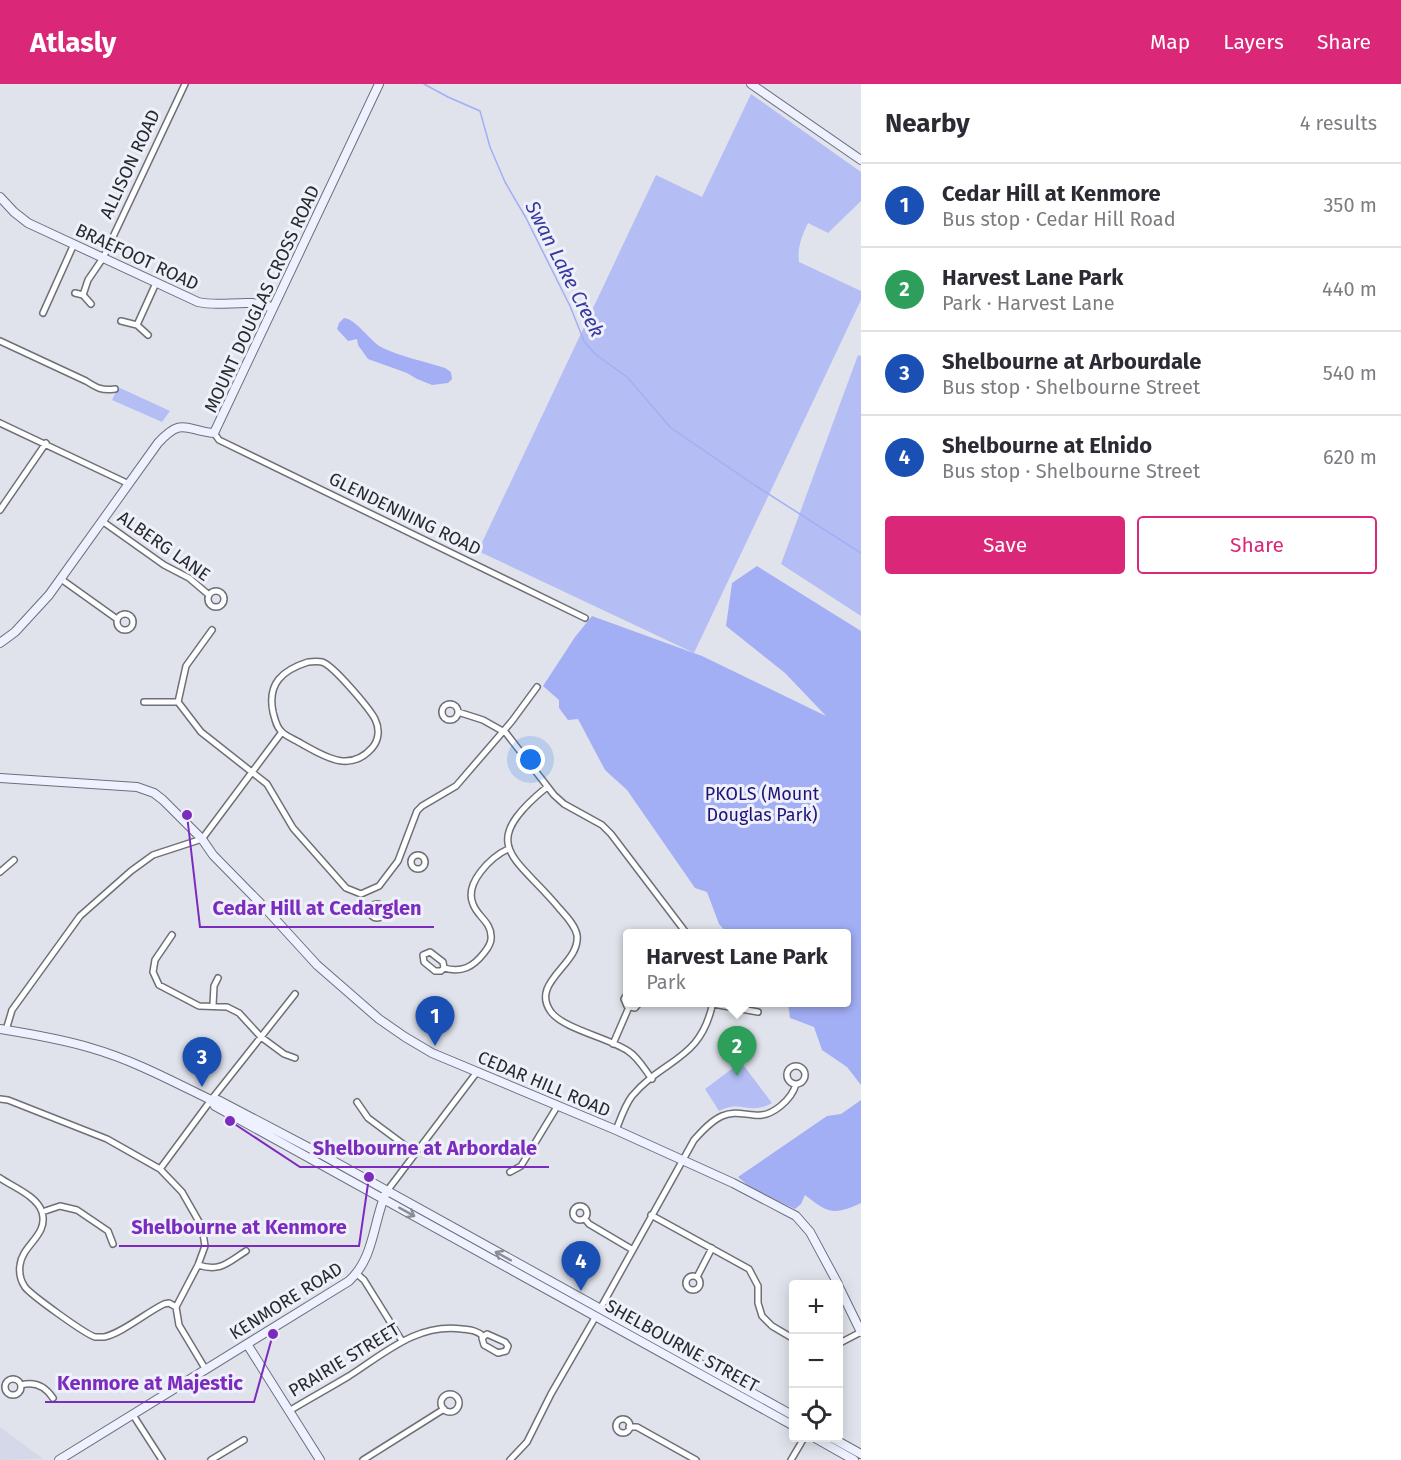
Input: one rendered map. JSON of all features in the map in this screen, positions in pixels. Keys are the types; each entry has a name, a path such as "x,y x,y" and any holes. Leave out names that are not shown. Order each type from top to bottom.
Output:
{"street":[{"name":"ALLISON ROAD","path":"83,295 88,280 103,258 185,84"},
{"name":"MOUNT DOUGLAS CROSS ROAD","path":"0,643 22,624 61,579 167,433 183,426 214,433 379,84"},
{"path":"751,84 861,160"},
{"name":"BRAEFOOT ROAD","path":"0,197 23,220 205,304 252,302 273,308"},
{"path":"43,313 74,244"},
{"path":"137,325 156,283"},
{"path":"75,293 83,295 91,304"},
{"path":"121,321 137,325 148,335"},
{"path":"0,341 98,388 115,389"},
{"path":"0,423 129,484"},
{"name":"GLENDENNING ROAD","path":"214,433 219,440 585,618"},
{"path":"0,510 46,443"},
{"name":"ALBERG LANE","path":"102,521 164,565 189,578 209,595"},
{"path":"61,579 117,619"},
{"path":"178,702 186,666 212,630"},
{"path":"308,662 322,662 337,673 375,719 379,735 375,745 366,755 349,762 330,759 282,732 275,722 271,703 273,688 281,675 292,667 308,662"},
{"path":"178,702 201,732 267,784 293,828 346,888 356,893 367,892 379,886 401,854 417,811 456,786 501,731 512,721 537,687"},
{"path":"144,702 178,702"},
{"path":"458,712 483,720 506,733 547,787 564,804 597,821 611,834 684,929"},
{"path":"3,1030 12,1010 80,916 131,871 153,855 202,839 282,732"},
{"name":"CEDAR HILL ROAD","path":"0,778 110,784 146,789 163,800 202,839 213,855 317,965 379,1019 432,1053 616,1130 733,1183 796,1216 810,1232 835,1280"},
{"path":"547,787 533,798 507,836 508,849 515,861 570,921 577,936 570,958 548,985 546,994 549,1010 561,1021 632,1053 652,1079"},
{"path":"444,968 459,970 473,966 488,948 492,936 490,929 473,904 472,888 489,863 508,849"},
{"path":"401,854 412,859"},
{"path":"0,872 14,861"},
{"path":"367,892 374,904"},
{"path":"172,935 155,960 153,972 159,985 199,1006 227,1007 239,1012 261,1037 285,1054 295,1058"},
{"path":"213,1005 214,986 218,978"},
{"path":"160,1169 211,1100 296,994"},
{"path":"613,1044 629,1008 636,1007"},
{"path":"616,1130 631,1097 698,1041 706,1028 712,1007"},
{"path":"733,1007 758,1012"},
{"name":"SHELBOURNE STREET","path":"3,1030 35,1034 93,1048 143,1068 211,1100 215,1106 789,1413"},
{"name":"KENMORE ROAD","path":"59,1460 342,1286 357,1274 369,1249 385,1195 477,1072"},
{"path":"510,1460 527,1442 694,1140 721,1116 735,1112 763,1115 789,1099 796,1084"},
{"path":"0,1099 8,1100 107,1139 160,1169 182,1192 202,1227 204,1246 198,1265 176,1307 179,1325 206,1370"},
{"path":"357,1102 368,1119 415,1153"},
{"path":"510,1172 521,1166 558,1105"},
{"path":"0,1178 33,1200 42,1212 42,1228 20,1261 19,1274 24,1286 85,1332 96,1337 106,1337 164,1304 169,1303 176,1307"},
{"path":"42,1212 60,1206 77,1210 108,1231 113,1244"},
{"path":"651,1215 749,1269 758,1286 762,1316 772,1326 789,1336"},
{"path":"585,1219 589,1224 633,1250"},
{"path":"697,1277 712,1248"},
{"path":"198,1265 212,1269 220,1268 246,1251"},
{"path":"357,1274 364,1280 402,1341"},
{"name":"CEDAR HILL ROAD","path":"843,1295 861,1332"},
{"name":"SHELBOURNE STREET","path":"598,1312 789,1423"},
{"name":"PRAIRIE STREET","path":"289,1411 402,1341 424,1331 439,1328 473,1330 483,1336 490,1334 505,1342 508,1346 506,1351 498,1353 484,1345 483,1336"},
{"path":"843,1341 861,1332"},
{"path":"247,1344 320,1460"},
{"path":"13,1378 18,1380 21,1385 19,1392 13,1395 6,1391 3,1383 13,1378"},
{"path":"21,1385 36,1383 49,1392 53,1398"},
{"path":"363,1460 444,1409"},
{"path":"133,1415 162,1460"},
{"path":"629,1426 637,1427 696,1460"},
{"path":"211,1460 244,1440"},
{"path":"791,1460 801,1442"},
{"path":"823,1442 854,1460"},
{"path":"841,1442 861,1454"}],"shaded area":[{"path":"751,94 861,172 861,201 828,233 808,223 800,242 799,262 861,291 861,300 694,653 478,551 656,175 702,197"},
{"path":"344,318 353,322 381,347 445,368 451,372 452,379 448,383 432,385 368,359 358,345 357,339 348,341 337,329"},
{"path":"858,355 861,356 861,616 781,564"},
{"path":"118,387 170,411 162,422 112,400"},
{"path":"741,1062 772,1103 764,1107 734,1107 719,1111 705,1089"},
{"path":"0,1427 43,1459 0,1460"}],"green space":[{"name":"PKOLS (Mount Douglas Park)","path":"757,566 861,631 861,1085 847,1067 822,1050 814,1027 790,1018 789,1007 851,1007 851,929 723,929 719,924 707,892 695,888 627,790 605,770 578,719 568,720 559,708 559,700 543,686 575,637 592,616 702,656 826,716 785,673 726,626 732,583"},
{"path":"861,1100 861,1203 844,1210 831,1211 805,1195 801,1204 795,1209 751,1188 738,1177 827,1116 841,1114"}],"waterway":[{"name":"Swan Lake Creek","path":"424,84 480,111 490,147 505,182 526,218 570,306 584,341 595,354 627,377 671,428 861,553"}],"place":[{"name":"Cedar Hill at Cedarglen","path":"187,815"},
{"name":"Cedar Hill at Kenmore","path":"435,1046"},
{"name":"Harvest Lane Park","path":"737,1076"},
{"name":"Shelbourne at Arbourdale","path":"202,1087"},
{"name":"Shelbourne at Arbordale","path":"230,1121"},
{"name":"Shelbourne at Kenmore","path":"369,1177"},
{"name":"Shelbourne at Elnido","path":"581,1291"},
{"name":"Kenmore at Majestic","path":"273,1334"}]}
